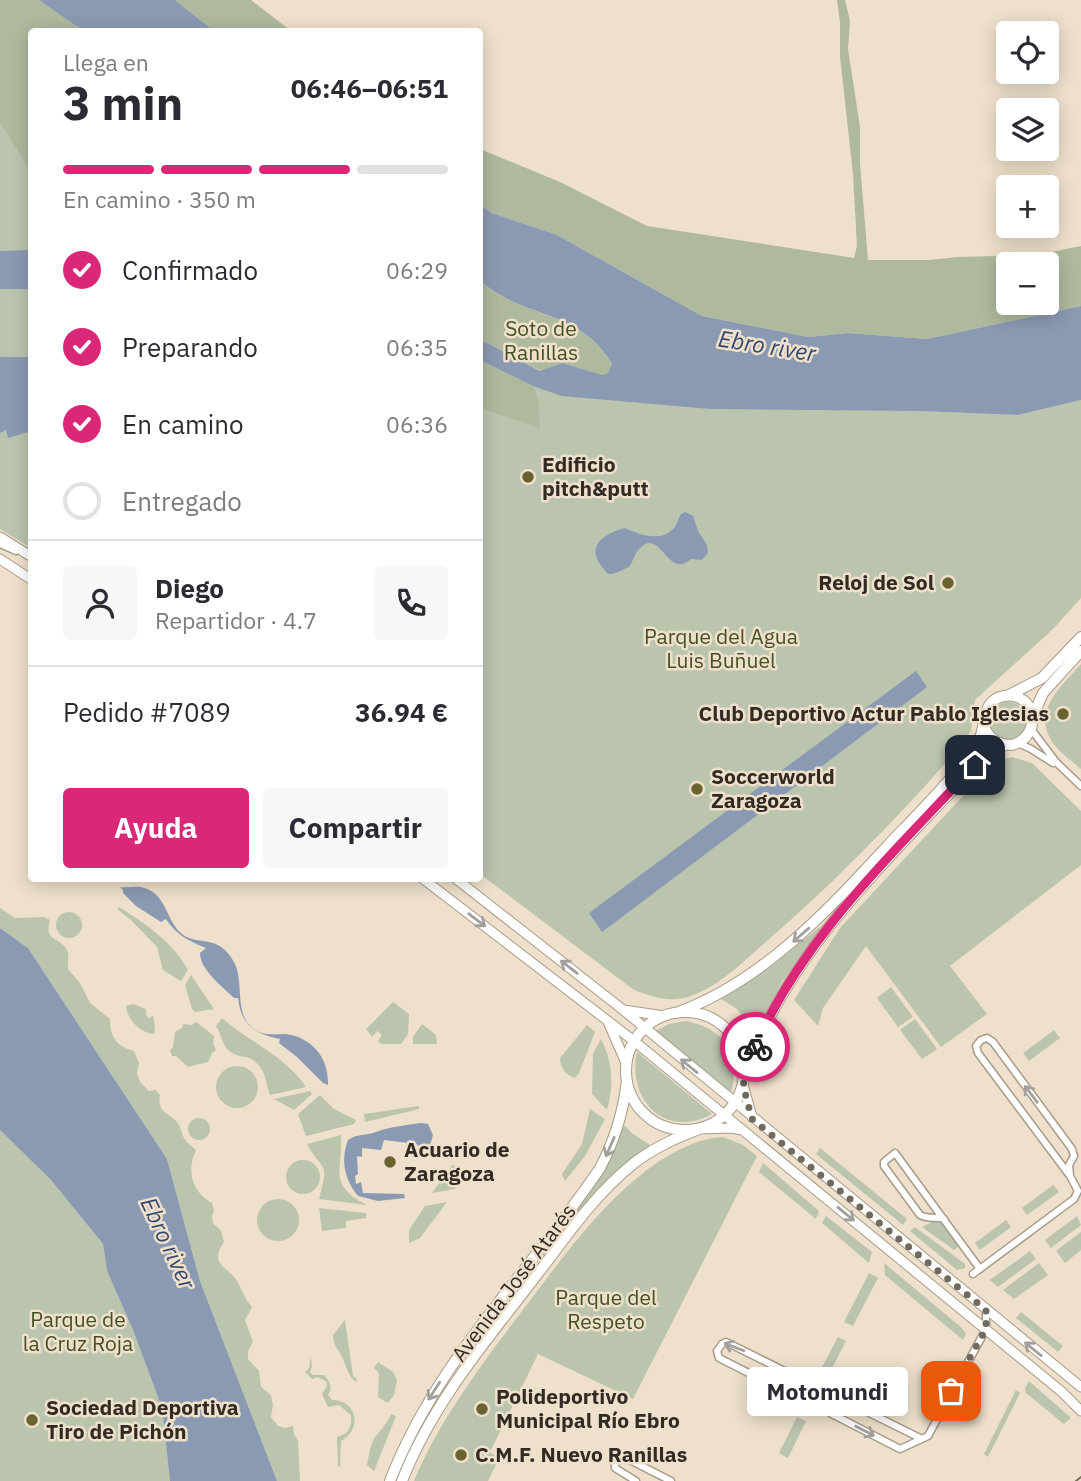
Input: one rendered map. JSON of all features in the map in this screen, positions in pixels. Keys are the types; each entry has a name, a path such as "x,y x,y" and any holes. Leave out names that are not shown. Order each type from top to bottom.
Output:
{"main road":[{"path":"0,537 28,555"},
{"path":"0,559 28,577"},
{"path":"1006,745 993,740 985,730 984,716 990,704 995,699 1042,678 1081,637"},
{"path":"725,1115 735,1103 759,1038 783,994 834,919 975,765 989,753 1024,740 1031,729 1033,716 1043,693 1081,651"},
{"path":"1009,695 1022,699 1033,716"},
{"path":"676,1013 703,1002 748,974 783,950 816,922 959,769 977,745 984,723"},
{"path":"427,882 634,1041 974,1319 1081,1411"},
{"path":"460,882 622,1009 752,1119 1081,1387"},
{"path":"622,1009 664,1016"},
{"path":"676,1013 701,1014 724,1027 739,1047 743,1081 752,1119"},
{"name":"Avenida José Atarés","path":"390,1481 411,1430 444,1377 600,1168 622,1116 626,1063 634,1041 644,1029 664,1016 676,1013"},
{"path":"606,1019 626,1063"},
{"path":"626,1082 633,1100 650,1119 673,1129 731,1128 745,1131"},
{"name":"Avenida José Atarés","path":"402,1481 416,1449 447,1394 586,1210 633,1163 675,1138 713,1124 725,1115"}],"street":[{"path":"0,544 28,556"},
{"path":"1031,729 1063,769 1081,786"},
{"path":"1018,743 1063,769"},
{"path":"973,1274 1076,1197 1077,1188 978,1053 976,1046 981,1040 987,1038 993,1042 1072,1149 1074,1156 1069,1166 1070,1176"},
{"path":"1056,1157 1066,1159 1072,1149"},
{"path":"944,1220 920,1215 884,1166 884,1162 895,1153 980,1269"},
{"path":"925,1218 933,1213 933,1204"},
{"path":"821,1390 830,1413 900,1449 909,1446 928,1436 976,1343 986,1329 986,1310"},
{"path":"974,1319 976,1343"},
{"path":"976,1343 999,1340"},
{"path":"813,1386 792,1395 719,1358 717,1350 726,1342 922,1439"},
{"path":"795,1377 801,1384 801,1391"},
{"path":"827,1404 834,1399 841,1400"},
{"path":"903,1430 908,1437 909,1446"},
{"path":"636,1481 615,1468 620,1457 671,1481"}],"green space":[{"path":"0,0 39,0 81,28 28,28 28,546 0,529"},
{"path":"0,0 39,0 81,28 28,28 28,167 0,122"},
{"path":"175,0 251,0 287,28 210,28"},
{"path":"837,0 845,0 850,21 848,49 860,127 860,164 868,260 996,256 996,315 1039,315 927,339 847,333 809,337 702,316 557,235 492,213 483,207 483,150 560,182 647,226 854,258 857,246 853,174 840,56"},
{"path":"1081,246 1081,306 1059,311 1059,252 1052,252"},
{"name":"Soto de Ranillas","path":"483,282 513,302 584,333 599,346 612,364 608,374 603,375 562,363 541,371 483,341"},
{"name":"Parque del Agua Luis Buñuel","path":"483,361 533,386 916,411 1018,415 1081,400 1081,598 1053,629 975,700 971,730 963,743 917,795 820,893 734,970 716,984 680,999 665,999 634,990 483,876"},
{"name":"Soto de Ranillas","path":"483,361 533,386 538,399 540,428 483,409"},
{"name":"Club Deportivo Actur Pablo Iglesias","path":"1081,664 1081,769 1053,743 1045,720 1051,700"},
{"path":"1008,702 1021,708 1027,721 1021,734 1008,740 995,734 989,721 995,708"},
{"path":"1012,757 1032,763 1081,811 1081,865 950,966 987,1014 941,1047 866,946 823,1008 818,1026 794,1000 840,928 991,766"},
{"path":"119,907 149,927 175,951 188,970 181,981 163,970 157,947 117,909"},
{"path":"0,908 15,918 44,917 50,920 50,935 68,952 68,969 80,983 90,1003 110,1019 115,1040 134,1051 139,1063 137,1074 140,1082 149,1091 156,1090 160,1095 162,1109 177,1122 184,1138 196,1150 191,1173 200,1193 212,1203 213,1223 221,1231 224,1242 218,1256 219,1261 237,1281 252,1307 245,1320 253,1342 248,1351 248,1359 259,1371 261,1387 271,1395 271,1417 278,1426 293,1426 298,1441 300,1481 277,1481 200,1281 167,1159 28,948 0,928"},
{"path":"69,912 78,916 82,925 78,934 69,938 60,934 56,925 60,916"},
{"path":"822,925 783,980 755,1031 737,1009 721,999 773,965"},
{"path":"191,975 214,1009 195,1012 192,1009 185,985"},
{"path":"891,987 913,1017 898,1027 877,998"},
{"path":"393,1002 409,1014 408,1034 401,1044 381,1044 378,1041 382,1035 377,1031 372,1037 366,1029"},
{"path":"133,1004 146,1009 149,1018 153,1016 154,1034 139,1028 132,1020 126,1006"},
{"path":"222,1018 278,1058 306,1087 270,1095 264,1074 258,1065 226,1048 216,1026"},
{"path":"915,1019 937,1049 922,1059 900,1030"},
{"path":"686,1021 711,1030 727,1045 734,1066 731,1093 655,1031 669,1024"},
{"path":"196,1022 214,1036 216,1050 208,1062 188,1067 176,1056 172,1056 170,1050 175,1032 182,1028 183,1024 191,1025"},
{"path":"422,1024 436,1035 437,1044 413,1044 413,1037"},
{"path":"587,1025 595,1032 575,1078 564,1071 560,1058"},
{"path":"1054,1030 1060,1038 1029,1061 1023,1053"},
{"path":"601,1039 611,1074 607,1110 592,1094 593,1054"},
{"path":"637,1052 712,1114 695,1121 679,1122 653,1111 638,1086 635,1070"},
{"path":"237,1066 252,1072 258,1087 252,1102 237,1108 222,1102 216,1087 222,1072"},
{"path":"310,1091 312,1094 294,1110 274,1099"},
{"path":"320,1095 334,1109 356,1120 354,1124 306,1136 298,1114"},
{"path":"419,1106 419,1109 365,1122 364,1114"},
{"path":"590,1109 605,1119 585,1156 565,1181 562,1174 582,1144"},
{"path":"199,1118 207,1121 210,1129 207,1137 199,1140 191,1137 188,1129 191,1121"},
{"path":"624,1125 650,1145 603,1184 574,1219 571,1216 601,1173"},
{"name":"Parque de la Cruz Roja","path":"0,1130 51,1180 103,1244 107,1271 133,1330 162,1408 170,1481 0,1481"},
{"path":"341,1135 342,1183 346,1191 367,1205 319,1199 324,1178 323,1168 307,1144"},
{"name":"Parque del Respeto","path":"723,1137 743,1145 757,1156 633,1399 538,1354 490,1452 499,1458 488,1481 414,1481 438,1433 467,1386 583,1232 626,1187 660,1161 701,1141"},
{"path":"820,1148 907,1219 903,1225 816,1154"},
{"path":"303,1160 315,1165 320,1177 315,1189 303,1194 291,1189 286,1177 291,1165"},
{"path":"763,1163 819,1211 816,1219 759,1172"},
{"path":"452,1165 458,1169 460,1176 455,1189 432,1193"},
{"path":"1053,1185 1059,1192 1027,1215 1022,1208"},
{"path":"278,1199 293,1205 299,1220 293,1235 278,1241 263,1235 257,1220 263,1205"},
{"path":"447,1202 420,1238 409,1243 409,1230 425,1206"},
{"path":"319,1208 366,1213 366,1218 346,1221 346,1228 322,1231"},
{"path":"826,1216 872,1252 869,1263 822,1223"},
{"path":"1077,1216 1081,1225 1051,1248 1045,1240"},
{"path":"936,1220 941,1222 959,1246 954,1250 922,1227"},
{"path":"1006,1220 1011,1227 980,1250 975,1243"},
{"path":"915,1227 965,1264 965,1268 957,1270 910,1231"},
{"path":"1081,1232 1081,1250 1065,1263 1056,1251"},
{"path":"1030,1251 1036,1259 998,1287 990,1280"},
{"path":"884,1263 962,1328 966,1334 963,1340 885,1275"},
{"path":"1039,1263 1048,1275 1014,1299 1003,1290"},
{"path":"869,1273 878,1278 853,1326 844,1322"},
{"path":"1021,1312 1063,1346 1058,1352 1016,1318"},
{"path":"345,1320 353,1376 357,1383 349,1374 333,1339 333,1335"},
{"path":"838,1337 846,1341 829,1374 821,1369"},
{"path":"311,1357 310,1372 313,1375 324,1375 330,1385 328,1395 332,1400 347,1405 354,1416 352,1430 341,1441 340,1467 337,1437 349,1429 351,1415 339,1405 328,1407 322,1394 327,1386 326,1381 317,1377 312,1379 305,1372 309,1368"},
{"path":"378,1362 393,1372 397,1380 394,1395 388,1403 378,1397 379,1373 374,1368"},
{"path":"1029,1381 1071,1418 1064,1424 1026,1393 1025,1388"},
{"path":"1016,1390 1020,1393 988,1457 984,1454"},
{"path":"391,1414 396,1416 374,1471 367,1465 371,1447"},
{"path":"797,1417 806,1421 788,1458 779,1453"}],"water":[{"path":"39,0 175,0 210,28 81,28"},
{"name":"Ebro river","path":"483,207 492,213 557,235 702,316 809,337 847,333 927,339 1039,315 1059,315 1059,311 1081,306 1081,400 1018,415 710,409 562,396 533,386 483,361 483,341 540,371 562,363 603,375 608,373 612,364 599,346 584,333 567,323 513,302 483,282"},
{"path":"28,250 28,289 0,289 0,251"},
{"path":"0,357 28,357 28,432 8,438 6,430 0,433"},
{"path":"685,512 693,516 707,545 708,553 702,560 691,559 683,564 676,563 659,548 647,543 638,550 629,567 614,573 606,572 598,560 596,547 610,533 625,528 645,535 659,536 671,531"},
{"path":"916,671 927,687 602,932 589,913"},
{"path":"120,887 150,890 161,900 182,934 215,944 229,954 238,972 244,1016 254,1029 246,1022 242,1015 238,998 234,998 218,983 204,966 200,953 206,948 183,937 166,919 161,922 136,906"},
{"name":"Ebro river","path":"0,928 28,948 167,1159 200,1281 277,1481 170,1481 162,1408 133,1330 107,1271 103,1244 51,1180 0,1130"},
{"path":"261,1033 295,1036 311,1044 326,1066 328,1085 323,1083 279,1043 280,1039"},
{"path":"421,1123 428,1124 433,1135 428,1152 410,1140 408,1143 384,1140 381,1150 362,1148 362,1157 357,1156 356,1184 361,1182 363,1193 404,1194 405,1198 378,1201 358,1196 345,1170 344,1155 348,1140 355,1136"}],"tram line":[{"path":"1076,1481 1081,1477"}],"way so far":[{"path":"755,1047 743,1085 752,1119 986,1310 986,1329 951,1391"}],"place":[{"name":"Edificio pitch&putt","path":"528,477"},
{"name":"Reloj de Sol","path":"948,583"},
{"name":"Club Deportivo Actur Pablo Iglesias","path":"1063,714"},
{"name":"Soccerworld Zaragoza","path":"697,789"},
{"name":"Acuario de Zaragoza","path":"390,1162"},
{"name":"Motomundi","path":"951,1391"},
{"name":"Polideportivo Municipal Río Ebro","path":"482,1409"},
{"name":"Sociedad Deportiva Tiro de Pichón","path":"32,1420"},
{"name":"C.M.F. Nuevo Ranillas","path":"461,1455"}],"route":[{"path":"755,1047 783,994 834,919 975,765"}]}
